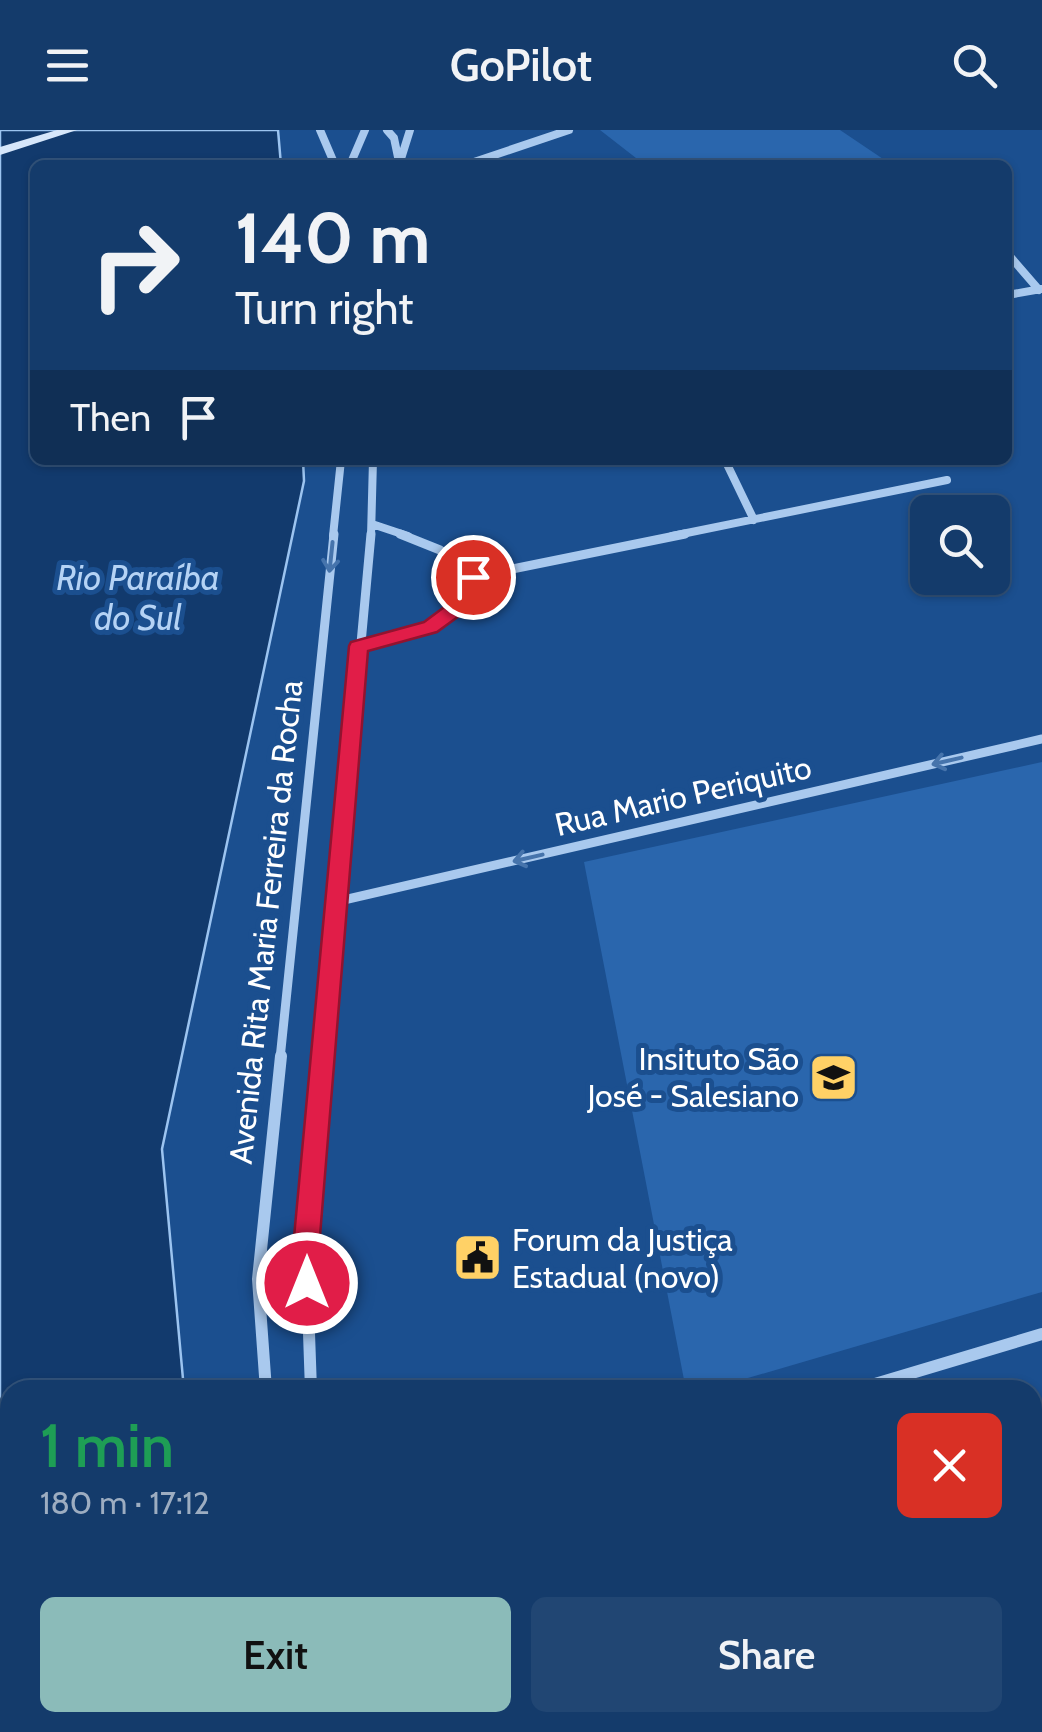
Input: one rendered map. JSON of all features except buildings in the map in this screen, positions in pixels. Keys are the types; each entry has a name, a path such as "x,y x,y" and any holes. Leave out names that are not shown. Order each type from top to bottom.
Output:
{"main road":[{"path":"0,151 71,130"}],"street":[{"path":"320,130 333,160"},
{"path":"352,160 365,130"},
{"path":"388,130 394,138 398,160"},
{"path":"400,160 410,130"},
{"path":"480,160 570,130"},
{"path":"1012,258 1040,290"},
{"path":"1012,295 1040,290"},
{"name":"Avenida Rita Maria Ferreira da Rocha","path":"265,1380 258,1279 340,465"},
{"name":"Avenida Rita Maria Ferreira da Rocha","path":"312,1380 306,1248 372,524 372,465"},
{"path":"727,465 754,520"},
{"path":"473,577 948,480"},
{"path":"372,524 442,550 473,577"},
{"path":"358,646 430,627 463,603 473,577"},
{"name":"Rua Mario Periquito","path":"335,902 1042,739"},
{"path":"888,1380 1042,1334"}],"water":[{"name":"Rio Paraíba do Sul","path":"0,130 278,130 281,160 30,160 30,465 303,465 304,481 162,1149 183,1380 0,1380"}],"place":[{"name":"Insituto São José - Salesiano","path":"834,1077"},
{"name":"Forum da Justiça Estadual (novo)","path":"477,1258"}],"route":[{"path":"307,1283 306,1248 358,646 430,627 463,603 473,577"}]}
